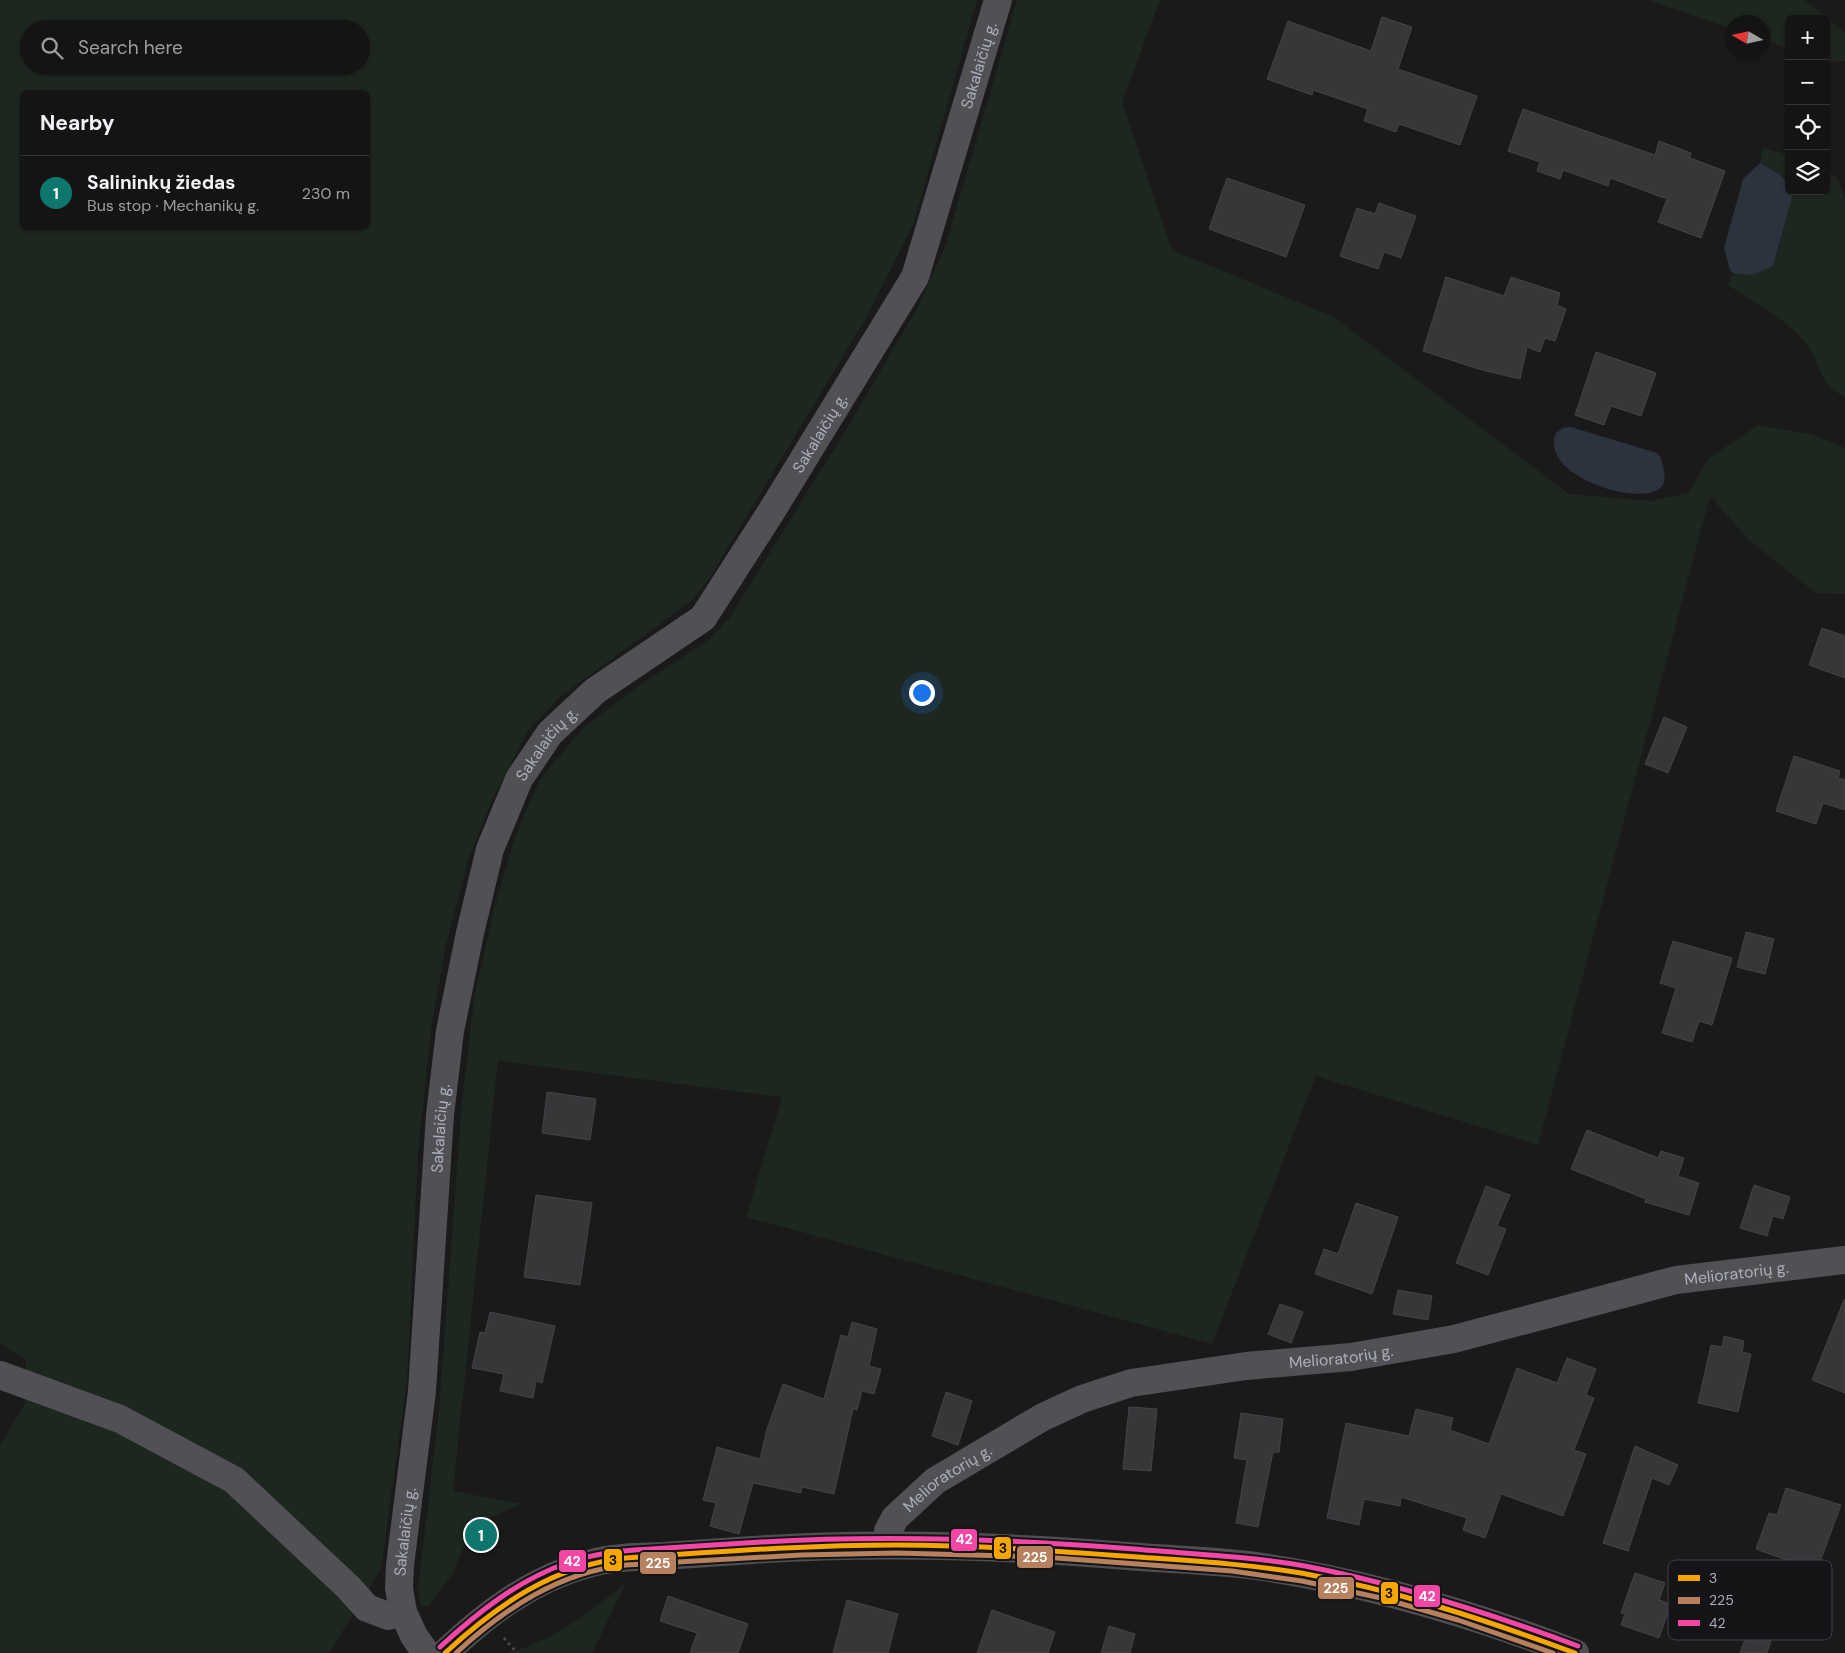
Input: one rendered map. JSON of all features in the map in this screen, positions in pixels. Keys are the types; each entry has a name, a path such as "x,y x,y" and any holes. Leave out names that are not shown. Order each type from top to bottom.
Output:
{"main road":[{"path":"445,1653 486,1616 532,1586 555,1575 590,1563 633,1558 780,1548 887,1545 972,1547 1102,1554 1262,1567 1398,1596 1475,1618 1575,1653"}],"street":[{"name":"Sakalaičių g.","path":"426,1653 414,1636 403,1612 399,1588 400,1565 422,1391 440,1115 450,1031 470,933 490,849 519,779 550,733 595,691 703,618 771,512 915,277 998,0"},
{"name":"Melioratorių g.","path":"887,1545 888,1531 895,1518 935,1481 1042,1417 1082,1400 1131,1383 1246,1366 1351,1357 1454,1338 1676,1280 1845,1260"},
{"path":"0,1375 120,1419 234,1480 348,1587 367,1608 388,1616 403,1612"}],"shaded area":[{"path":"0,0 977,0 913,225 865,320 711,576 694,599 560,697 528,731 492,800 468,861 446,944 431,1030 418,1155 407,1381 381,1569 329,1653 0,1653 0,1445 25,1403 26,1360 0,1343"},
{"path":"1017,0 1160,0 1122,102 1172,250 1334,317 1569,494 1651,501 1688,493 1708,459 1758,425 1811,434 1845,448 1845,594 1816,593 1750,541 1710,496 1538,1145 1316,1076 1212,1344 746,1217 782,1097 498,1061 453,1491 522,1504 487,1519 465,1543 452,1575 428,1607 421,1605 418,1589 439,1410 462,1100 474,999 495,904 516,834 540,779 583,728 631,691 711,638 730,617 847,428 919,305 946,244"},
{"path":"1649,0 1805,0 1823,15 1785,15 1785,47 1770,42 1770,15 1725,15 1725,27"},
{"path":"1830,21 1845,33 1845,61 1830,62"},
{"path":"1763,148 1785,154 1785,180 1783,177 1760,163"},
{"path":"1760,163 1783,177 1785,180 1785,195 1792,195 1773,266 1753,275 1733,273 1730,270 1724,248 1743,179"},
{"path":"1830,173 1837,178 1845,199 1845,397 1829,385 1810,349 1797,333 1779,318 1728,285 1733,273 1753,275 1790,195 1830,195"},
{"path":"1571,427 1657,453 1660,456 1664,471 1664,483 1652,492 1636,494 1596,485 1577,475 1563,463 1555,449 1556,433 1563,428"},
{"path":"626,1583 592,1653 507,1653 541,1641 556,1633 584,1615"}],"building":[{"path":"1382,17 1412,27 1398,69 1477,96 1460,145 1399,124 1396,132 1364,121 1368,109 1313,90 1312,95 1267,79 1288,21 1371,51"},
{"path":"1523,109 1655,155 1659,141 1691,153 1690,158 1725,171 1701,238 1658,222 1667,199 1610,178 1608,186 1563,170 1560,179 1537,171 1540,162 1508,151"},
{"path":"1227,178 1305,205 1286,257 1209,229"},
{"path":"1379,203 1416,216 1401,258 1384,252 1378,269 1340,256 1357,208 1375,214"},
{"path":"1446,277 1504,296 1511,277 1560,293 1557,305 1566,309 1555,341 1545,338 1540,352 1527,347 1520,379 1482,370 1423,351"},
{"path":"1596,352 1656,373 1641,416 1611,406 1604,425 1575,415"},
{"path":"1822,628 1845,636 1845,678 1809,665"},
{"path":"1664,717 1687,727 1668,773 1645,764"},
{"path":"1794,756 1840,771 1838,778 1845,780 1845,810 1823,803 1816,824 1776,811"},
{"path":"1746,932 1774,939 1765,974 1737,967"},
{"path":"1673,941 1732,958 1712,1025 1699,1021 1692,1042 1662,1033 1676,988 1660,983"},
{"path":"547,1092 596,1099 590,1140 542,1133"},
{"path":"1587,1130 1658,1158 1661,1151 1684,1158 1678,1176 1699,1183 1689,1215 1645,1202 1646,1199 1571,1169"},
{"path":"1754,1185 1790,1197 1783,1219 1773,1216 1767,1236 1740,1228"},
{"path":"1486,1186 1510,1195 1497,1226 1506,1229 1488,1275 1456,1263"},
{"path":"536,1195 592,1203 580,1285 524,1277"},
{"path":"1356,1203 1398,1217 1372,1294 1315,1274 1324,1249 1338,1254"},
{"path":"1398,1290 1432,1296 1428,1320 1393,1314"},
{"path":"1845,1300 1845,1393 1812,1380"},
{"path":"1280,1304 1303,1312 1291,1343 1268,1334"},
{"path":"490,1312 555,1326 542,1383 536,1381 533,1398 500,1391 504,1374 472,1368 480,1332 485,1333"},
{"path":"852,1322 877,1329 869,1366 881,1369 874,1394 862,1391 857,1410 853,1409 834,1494 802,1487 801,1493 753,1483 739,1534 710,1526 716,1503 703,1500 717,1447 760,1459 767,1429 783,1384 824,1399 841,1335 848,1337"},
{"path":"1724,1336 1744,1341 1742,1352 1751,1354 1738,1412 1698,1403 1711,1345 1722,1347"},
{"path":"1567,1358 1596,1369 1586,1395 1594,1398 1574,1450 1586,1454 1563,1516 1501,1494 1485,1538 1463,1530 1467,1518 1401,1497 1400,1506 1364,1499 1359,1525 1327,1518 1346,1423 1409,1436 1416,1409 1453,1418 1450,1430 1489,1444 1517,1368 1557,1383"},
{"path":"946,1392 972,1401 958,1445 932,1436"},
{"path":"1129,1407 1157,1409 1151,1471 1123,1469"},
{"path":"1241,1413 1283,1419 1279,1452 1273,1452 1258,1527 1236,1523 1247,1460 1234,1458"},
{"path":"1635,1446 1678,1465 1669,1485 1652,1478 1628,1551 1603,1543"},
{"path":"1786,1488 1841,1505 1821,1560 1787,1560 1756,1549 1769,1513 1777,1515"},
{"path":"1635,1573 1665,1583 1659,1600 1668,1603 1668,1612 1659,1638 1621,1625 1625,1614 1621,1613"},
{"path":"668,1596 748,1624 738,1653 690,1653 697,1633 660,1621"},
{"path":"847,1600 898,1614 888,1653 833,1653"},
{"path":"992,1610 1055,1632 1048,1653 977,1653"},
{"path":"1109,1626 1135,1634 1130,1653 1101,1653"},
{"path":"1745,1640 1771,1640 1767,1653 1740,1653"}],"transit line":[{"name":"42","path":"440,1647 484,1610 515,1588 549,1570 579,1559 628,1550 761,1542 855,1539 948,1539 1087,1546 1220,1556 1305,1566 1374,1581 1409,1591 1511,1622 1578,1646"},
{"name":"3","path":"445,1653 485,1619 528,1590 551,1578 600,1562 626,1558 761,1549 896,1545 987,1547 1077,1553 1220,1563 1301,1573 1406,1597 1508,1629 1575,1653"},
{"name":"225","path":"456,1653 493,1622 534,1595 555,1584 601,1569 626,1565 801,1555 897,1553 1043,1557 1232,1571 1302,1581 1381,1598 1458,1620 1553,1653"}],"place":[{"name":"Salininkų žiedas","path":"481,1535"}]}
